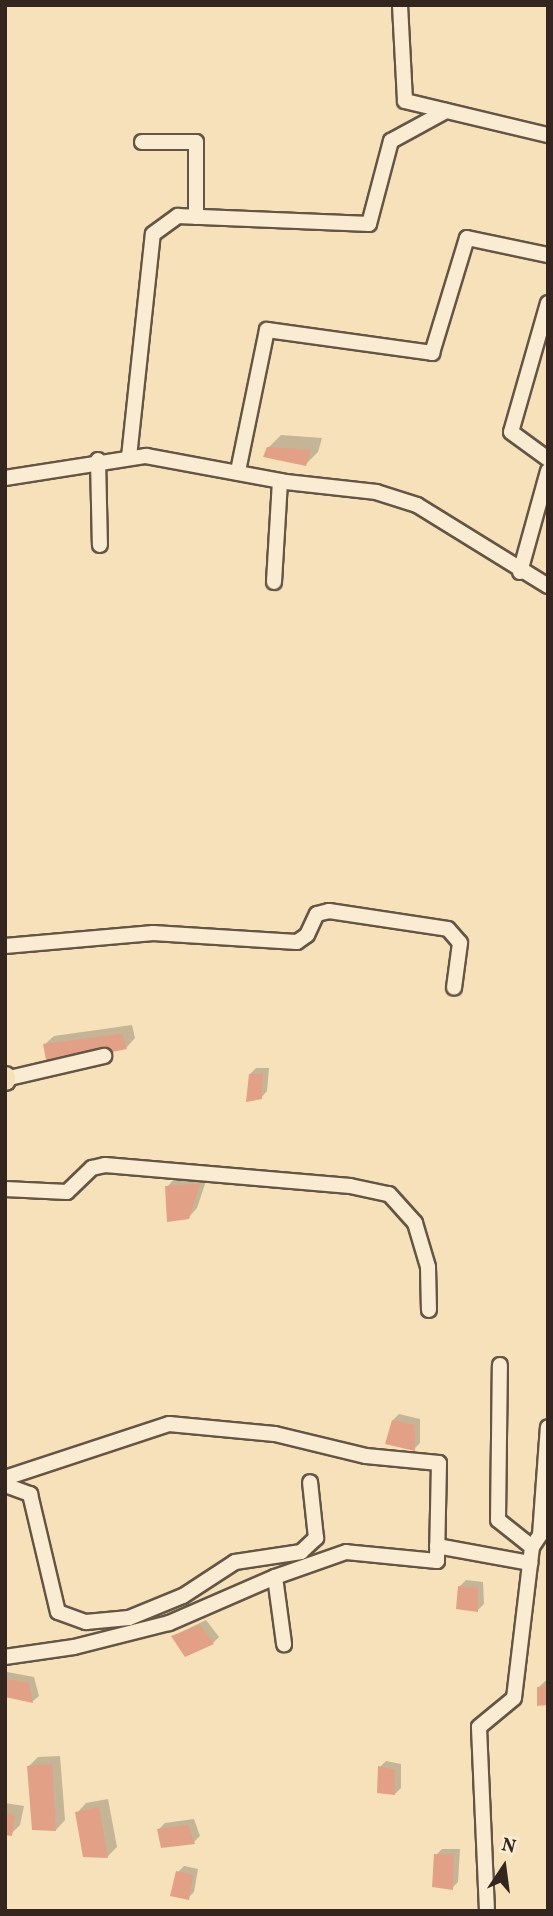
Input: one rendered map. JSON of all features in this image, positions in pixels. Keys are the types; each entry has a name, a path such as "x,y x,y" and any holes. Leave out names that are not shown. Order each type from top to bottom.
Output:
{"street":[{"path":"400,5 405,101 548,135"},
{"path":"130,457 153,234 178,216 369,224 391,141 446,111"},
{"path":"142,142 195,142 196,217"},
{"path":"237,471 267,331 432,353 467,238 548,255"},
{"path":"548,303 511,432 548,460"},
{"path":"5,478 98,460 130,457 172,458 280,481 376,492 417,505 520,572 548,586"},
{"path":"98,460 100,545"},
{"path":"520,572 548,471"},
{"path":"275,582 280,481"},
{"path":"5,946 153,933 297,942 307,935 317,914 328,911 448,929 460,943 454,988"},
{"path":"5,1078 104,1056"},
{"path":"5,1189 67,1192 92,1168 105,1165 389,1194 415,1223 428,1267 429,1310"},
{"path":"500,1365 498,1520 532,1547"},
{"path":"5,1478 169,1424 275,1434 366,1456 439,1463 437,1561 346,1552 275,1577 169,1623 74,1647 5,1657"},
{"path":"487,1911 479,1727 514,1698 532,1547 540,1535 548,1427"},
{"path":"5,1485 30,1494 58,1612 86,1622 129,1618 183,1597 236,1562 301,1552 316,1538 310,1482"},
{"path":"437,1546 530,1563"},
{"path":"275,1577 284,1644"}],"building":[{"path":"267,447 311,450 306,466 263,457"},
{"path":"122,1034 127,1049 47,1065 43,1044"},
{"path":"249,1074 263,1074 262,1099 246,1102"},
{"path":"200,1184 189,1219 167,1222 165,1186"},
{"path":"392,1420 415,1425 415,1451 385,1444"},
{"path":"458,1586 478,1588 478,1612 456,1609"},
{"path":"200,1625 214,1644 185,1657 171,1636"},
{"path":"5,1679 29,1683 33,1703 5,1697"},
{"path":"548,1686 548,1705 537,1706 537,1687"},
{"path":"52,1764 56,1831 32,1830 27,1766"},
{"path":"378,1766 395,1770 395,1795 377,1793"},
{"path":"99,1807 108,1858 83,1857 75,1812"},
{"path":"5,1813 15,1815 12,1836 5,1835"},
{"path":"188,1825 195,1844 161,1848 157,1829"},
{"path":"434,1854 454,1855 453,1890 432,1887"},
{"path":"176,1871 193,1875 189,1900 170,1896"}]}
